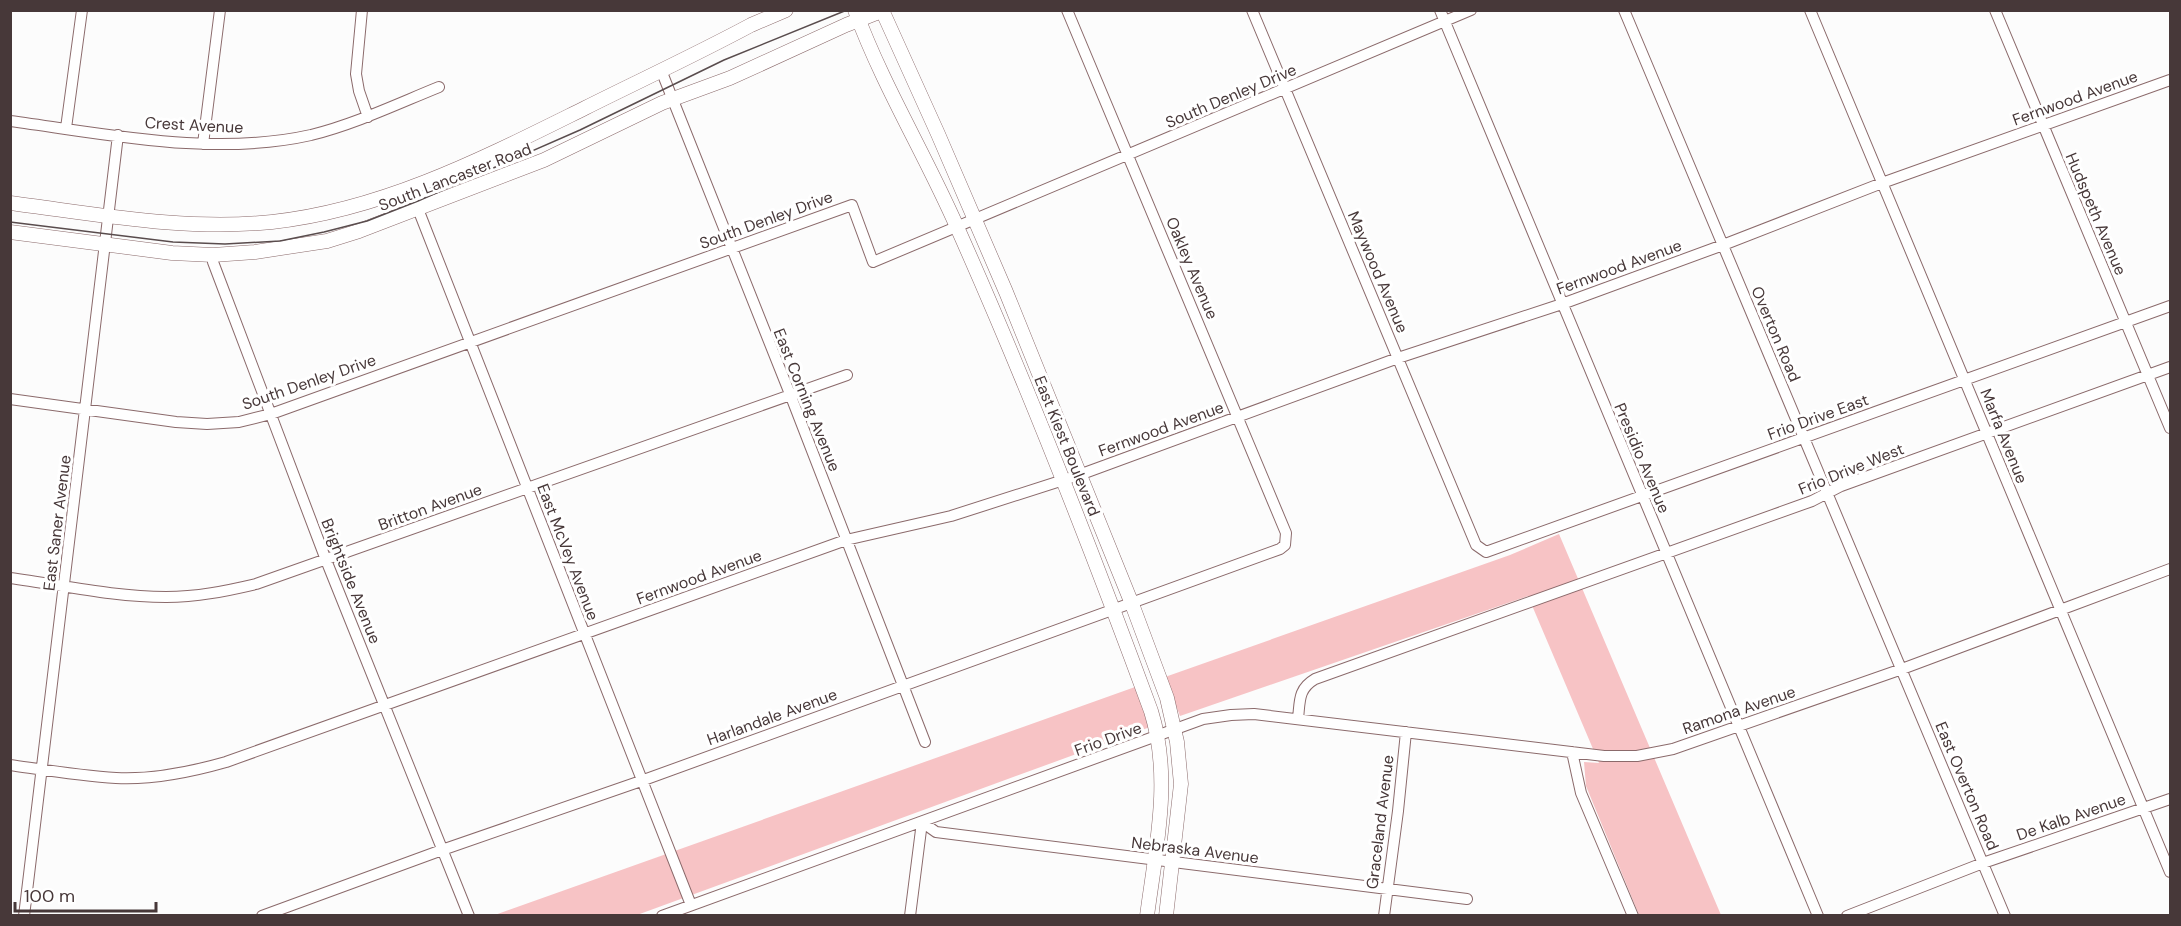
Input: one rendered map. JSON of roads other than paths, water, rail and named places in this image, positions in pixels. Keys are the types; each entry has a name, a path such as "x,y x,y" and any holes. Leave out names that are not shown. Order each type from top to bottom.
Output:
{"main road":[{"name":"South Lancaster Road","path":"10,203 206,226 300,219 355,207 416,186 530,136 751,25 786,10"},
{"name":"South Lancaster Road","path":"10,232 172,253 213,255 265,251 327,241 418,209 544,160 673,99 730,78 857,15 882,11"},
{"name":"East Kiest Boulevard","path":"882,11 974,219 1132,604 1167,698 1175,729 1181,784 1166,915"},
{"name":"East Kiest Boulevard","path":"857,15 896,105 919,144 957,227 1064,479 1151,711 1158,736 1163,782 1147,915"}],"street":[{"path":"66,128 82,10"},
{"path":"203,144 220,10"},
{"path":"362,10 356,74 359,92 368,117"},
{"name":"Oakley Avenue","path":"1067,10 1238,417 1286,533 1286,538"},
{"name":"Maywood Avenue","path":"1252,10 1476,545"},
{"name":"Presidio Avenue","path":"1440,10 1818,915"},
{"name":"South Denley Drive","path":"10,399 109,414 207,424 239,422 271,414 852,205 873,262 1472,10"},
{"name":"Overton Road","path":"1624,10 1902,669"},
{"name":"Marfa Avenue","path":"1810,10 2170,872"},
{"name":"Hudspeth Avenue","path":"1995,10 2170,429"},
{"name":"East Corning Avenue","path":"661,70 925,742"},
{"name":"Fernwood Avenue","path":"10,765 116,778 196,771 385,706 846,540 951,516 1079,475 1398,358 1562,304 1882,183 2170,80"},
{"name":"Crest Avenue","path":"10,121 203,144 253,144 337,128 439,87"},
{"name":"East Saner Avenue","path":"24,915 118,135"},
{"name":"East McVey Avenue","path":"418,209 691,905"},
{"name":"Brightside Avenue","path":"213,255 213,262 326,560 469,915"},
{"name":"Frio Drive East","path":"1476,545 1486,552 2170,306"},
{"name":"Frio Drive West","path":"1298,719 1302,689 1315,679 1812,501 1827,493 2170,367"},
{"name":"Britton Avenue","path":"10,578 135,595 194,596 256,584 847,375"},
{"name":"Harlandale Avenue","path":"262,915 1132,604 1280,549 1285,544 1286,538"},
{"name":"Ramona Avenue","path":"1298,719 1604,756 1655,754 1902,669 2170,569"},
{"name":"East Overton Road","path":"1902,669 2005,915"},
{"name":"Frio Drive","path":"662,915 1203,719 1254,714 1298,719"},
{"name":"Graceland Avenue","path":"1384,915 1406,732"},
{"path":"1572,752 1581,793 1633,915"},
{"name":"De Kalb Avenue","path":"1847,915 1983,863 2170,798"},
{"path":"910,915 922,822"},
{"name":"Nebraska Avenue","path":"922,822 936,832 1467,898"}],"tram line":[{"path":"10,222 173,242 225,244 280,241 324,232 367,221 418,201 580,130 724,60 847,10"}]}
